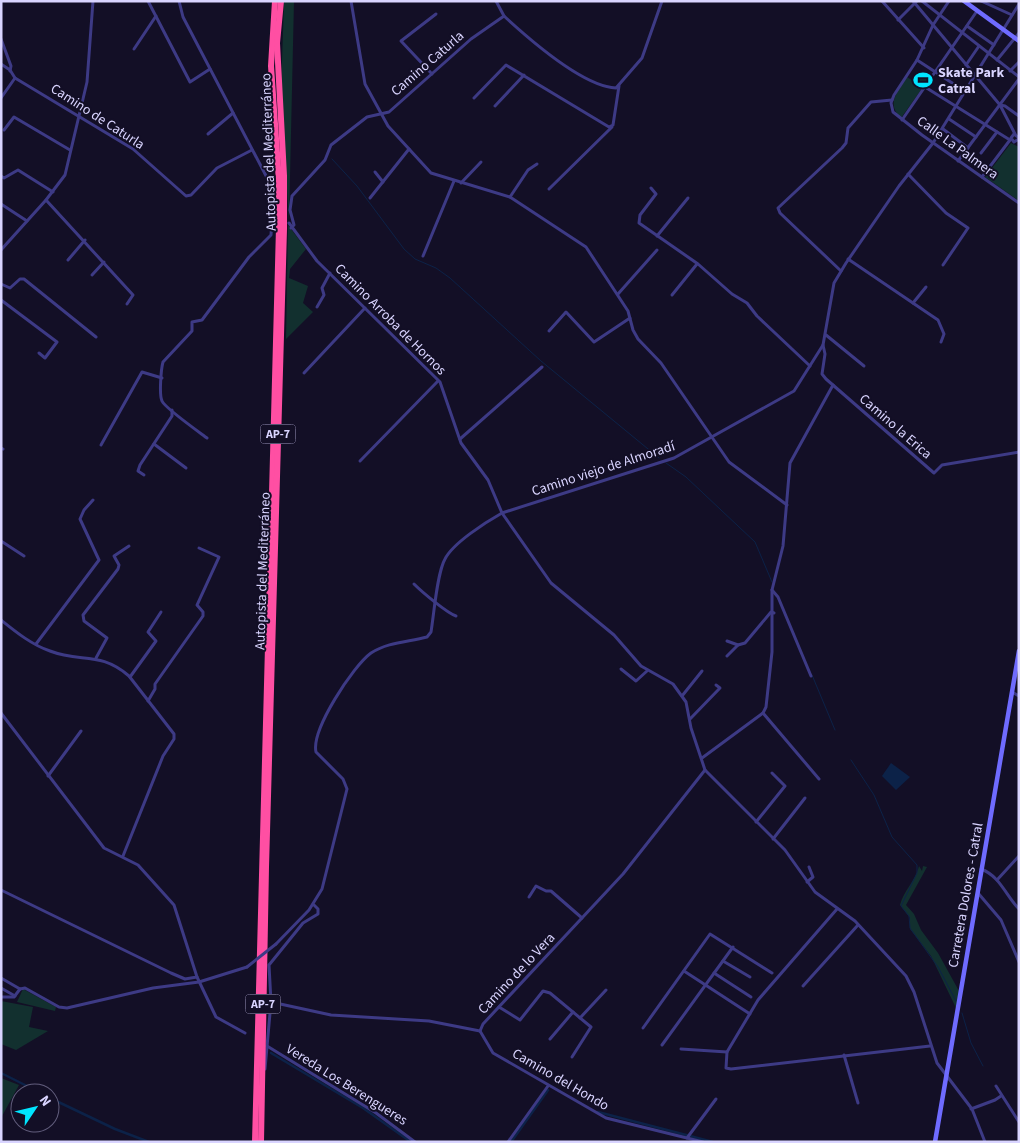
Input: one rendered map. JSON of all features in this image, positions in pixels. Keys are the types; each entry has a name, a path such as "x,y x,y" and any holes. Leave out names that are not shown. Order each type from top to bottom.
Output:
{"highway":[{"name":"Autopista del Mediterráneo","path":"254,1142 279,227 279,182 271,66 275,1"},
{"name":"Autopista del Mediterráneo","path":"262,1142 267,847 284,220 277,43 281,1"}],"street":[{"path":"1,250 53,192 65,175 87,82 93,1"},
{"path":"148,1 190,82 210,69"},
{"path":"178,1 183,18 275,193"},
{"path":"352,1 365,84 388,126 431,173 510,197 586,247 618,294 638,340 661,363 729,462 787,505"},
{"path":"496,1 504,16 572,71 609,87 619,86"},
{"path":"549,188 612,127 619,86 642,58 662,1"},
{"path":"882,1 924,48"},
{"path":"922,1 1019,78 958,161"},
{"path":"841,271 780,213 778,208 842,148 846,143 848,128 871,102 892,101 924,48 933,25 949,1"},
{"path":"964,1 1017,40"},
{"path":"981,1 1012,15"},
{"path":"898,20 915,2 951,48 1000,105 1017,138"},
{"name":"Camino viejo de Almoradí","path":"1,978 20,989 27,989 64,1008 174,984 199,982 229,974 247,967 276,944 314,905 322,889 347,789 343,779 316,752 316,743 325,716 347,683 371,654 403,641 427,637 431,632 444,559 454,548 489,520 502,513 674,458 794,391 823,345 834,283 848,259 908,174 943,129 1019,4"},
{"path":"902,120 977,11"},
{"path":"432,74 401,41 436,14"},
{"path":"134,49 156,16"},
{"name":"Camino Caturla","path":"291,228 294,226 290,210 292,196 325,160 331,144 367,117 389,112 471,39 504,16"},
{"path":"967,26 994,45"},
{"path":"997,60 1017,40 1019,33"},
{"path":"1,39 11,66 10,70"},
{"path":"966,65 979,46"},
{"path":"917,60 966,92"},
{"path":"1010,71 1019,62"},
{"name":"Camino de Caturla","path":"1,64 10,70 15,78 133,149 186,196 191,195 217,168 252,150"},
{"path":"474,98 506,65 612,127"},
{"path":"495,106 524,75"},
{"path":"1,98 15,78"},
{"path":"925,87 1014,142 1019,128"},
{"name":"Calle La Palmera","path":"892,101 895,114 902,120 1019,203"},
{"path":"1000,105 1005,106 1019,116"},
{"path":"208,134 233,113"},
{"path":"4,130 14,117 71,150"},
{"path":"949,119 976,137"},
{"path":"943,129 968,148"},
{"path":"981,152 997,132"},
{"path":"982,177 1012,136 1017,138"},
{"path":"370,198 409,149"},
{"path":"460,183 481,162"},
{"path":"510,197 528,170 538,164"},
{"path":"1,176 4,178 18,170 53,192"},
{"path":"375,172 383,182"},
{"path":"908,174 946,213 968,228 943,265"},
{"path":"423,256 454,181"},
{"path":"207,438 161,400 163,362 192,331 192,322 202,320 249,257 271,235 273,210 269,182"},
{"path":"651,188 656,194 640,215 639,223 697,264 732,294 747,303 757,316 810,366"},
{"path":"657,236 688,198"},
{"path":"46,200 85,240 133,295 127,304"},
{"path":"1,204 27,221"},
{"name":"Camino Arroba de Hornos","path":"289,223 317,261 438,381 460,439 488,480 502,513 551,584 614,635 636,662 647,671 673,684 686,702 705,770"},
{"path":"68,260 85,240"},
{"path":"618,294 657,250"},
{"path":"848,259 938,320 944,334 942,342"},
{"path":"92,275 104,262"},
{"path":"672,295 697,264"},
{"path":"318,307 324,295 322,288 330,273"},
{"path":"1,284 10,288 20,278 24,279 96,337"},
{"path":"913,303 926,287"},
{"path":"1,300 57,342 45,358 39,353"},
{"path":"304,373 365,308"},
{"path":"549,331 566,312 594,342 630,318"},
{"path":"826,335 864,366"},
{"name":"Camino la Erica","path":"823,345 825,354 822,374 934,473 942,465 1019,452"},
{"path":"460,439 542,367"},
{"path":"101,445 142,372 162,378"},
{"path":"360,461 438,381"},
{"path":"702,758 763,712 768,701 774,613 772,590 781,554 790,463 833,385"},
{"path":"144,475 138,471 172,416 172,409"},
{"path":"154,444 186,468"},
{"path":"36,644 99,560 80,519 84,510 93,500"},
{"path":"1,541 24,556"},
{"path":"96,658 106,638 84,621 83,615 118,569 120,565 114,556 129,546"},
{"path":"148,701 155,689 155,684 203,616 203,612 197,605 219,557 199,548"},
{"path":"414,584 456,616"},
{"path":"772,590 778,597 811,676"},
{"path":"130,677 156,641 148,632 161,612"},
{"path":"728,656 738,645 745,643 771,612 774,613"},
{"path":"1,620 18,634 57,653 96,658 112,664 130,677 174,734 174,739 163,756 123,856"},
{"path":"727,641 738,645"},
{"name":"Carretera Dolores - Catral","path":"935,1142 1019,651"},
{"path":"621,669 636,681 647,671"},
{"path":"682,696 702,670"},
{"path":"690,719 720,688 716,685"},
{"path":"1012,692 1019,696"},
{"path":"763,712 818,779"},
{"path":"1,713 104,848 138,865 174,905 196,977 216,1017 245,1033"},
{"path":"48,776 81,731"},
{"path":"705,770 785,850 815,892 858,925 909,981 931,1046 946,1076 972,1109 985,1142"},
{"name":"Camino de lo Vera","path":"271,1002 331,1015 429,1021 480,1031 499,1007 623,874 705,770"},
{"path":"756,822 785,786 772,774"},
{"path":"773,839 805,798"},
{"path":"997,880 1019,856"},
{"path":"807,882 813,877 809,867"},
{"path":"981,869 997,880 1019,909"},
{"path":"529,897 536,886 546,892 551,891 582,918"},
{"path":"1,890 171,973 185,978 196,977"},
{"path":"977,893 1001,920 1019,962"},
{"path":"262,1142 271,1002 269,965 303,923 318,914 318,909 314,905"},
{"path":"837,909 812,940 761,996 727,1052 726,1066 728,1069 931,1046"},
{"path":"803,986 858,925"},
{"path":"643,1028 710,934 772,973"},
{"path":"662,1045 733,947"},
{"path":"723,961 750,977"},
{"path":"684,971 750,1014"},
{"path":"714,973 750,997"},
{"path":"1,988 15,996"},
{"path":"15,996 20,989"},
{"path":"580,1018 606,990"},
{"path":"2,997 7,991"},
{"path":"499,1007 520,1020 543,992 547,991 580,1018 591,1030 572,1057"},
{"path":"2,997 15,996"},
{"path":"550,1039 573,1012"},
{"name":"Camino del Hondo","path":"480,1031 493,1053 606,1118 688,1136 703,1142"},
{"name":"Vereda Los Berengueres","path":"267,1046 376,1113 415,1142"},
{"path":"681,1049 727,1052"},
{"path":"844,1055 858,1103"},
{"path":"508,1142 548,1086"},
{"path":"996,1086 1019,1122"},
{"path":"972,1109 1001,1096"},
{"path":"688,1136 716,1099"}],"green space":[{"path":"284,1 294,1 289,221 281,91"},
{"path":"923,71 931,76 901,118 894,108 897,93 907,77 916,83"},
{"path":"1011,143 1019,147 1019,201 985,177"},
{"path":"288,225 306,249 290,269 289,278 308,286 303,303 313,312 286,339"},
{"path":"919,866 922,871 923,866 927,867 906,905 914,914 921,930 938,953 959,991 956,1008 931,956 910,929 910,918 900,905"},
{"path":"23,989 56,1007 55,1011 17,1002"},
{"path":"1,1001 33,1007 29,1027 48,1031 16,1050 1,1044"},
{"path":"1,1078 14,1083 10,1083 10,1102 1,1118"}],"water":[{"path":"891,763 910,777 896,790 882,776"}],"waterway":[{"path":"332,159 357,186 404,249 415,259 436,268 450,278 541,361 659,458"},
{"path":"666,463 686,477 755,542 772,582"},
{"path":"812,675 835,730"},
{"path":"851,760 874,795 892,837 917,865 917,873 901,906 909,916 910,928 938,967 956,1001"},
{"path":"962,1013 971,1043 983,1066"},
{"path":"271,1053 363,1108 411,1142"},
{"path":"1,1073 21,1083"},
{"path":"511,1142 548,1090"},
{"path":"60,1103 115,1129 149,1142"},
{"path":"598,1112 713,1142"}],"place":[{"name":"Skate Park Catral","path":"923,80"}]}
